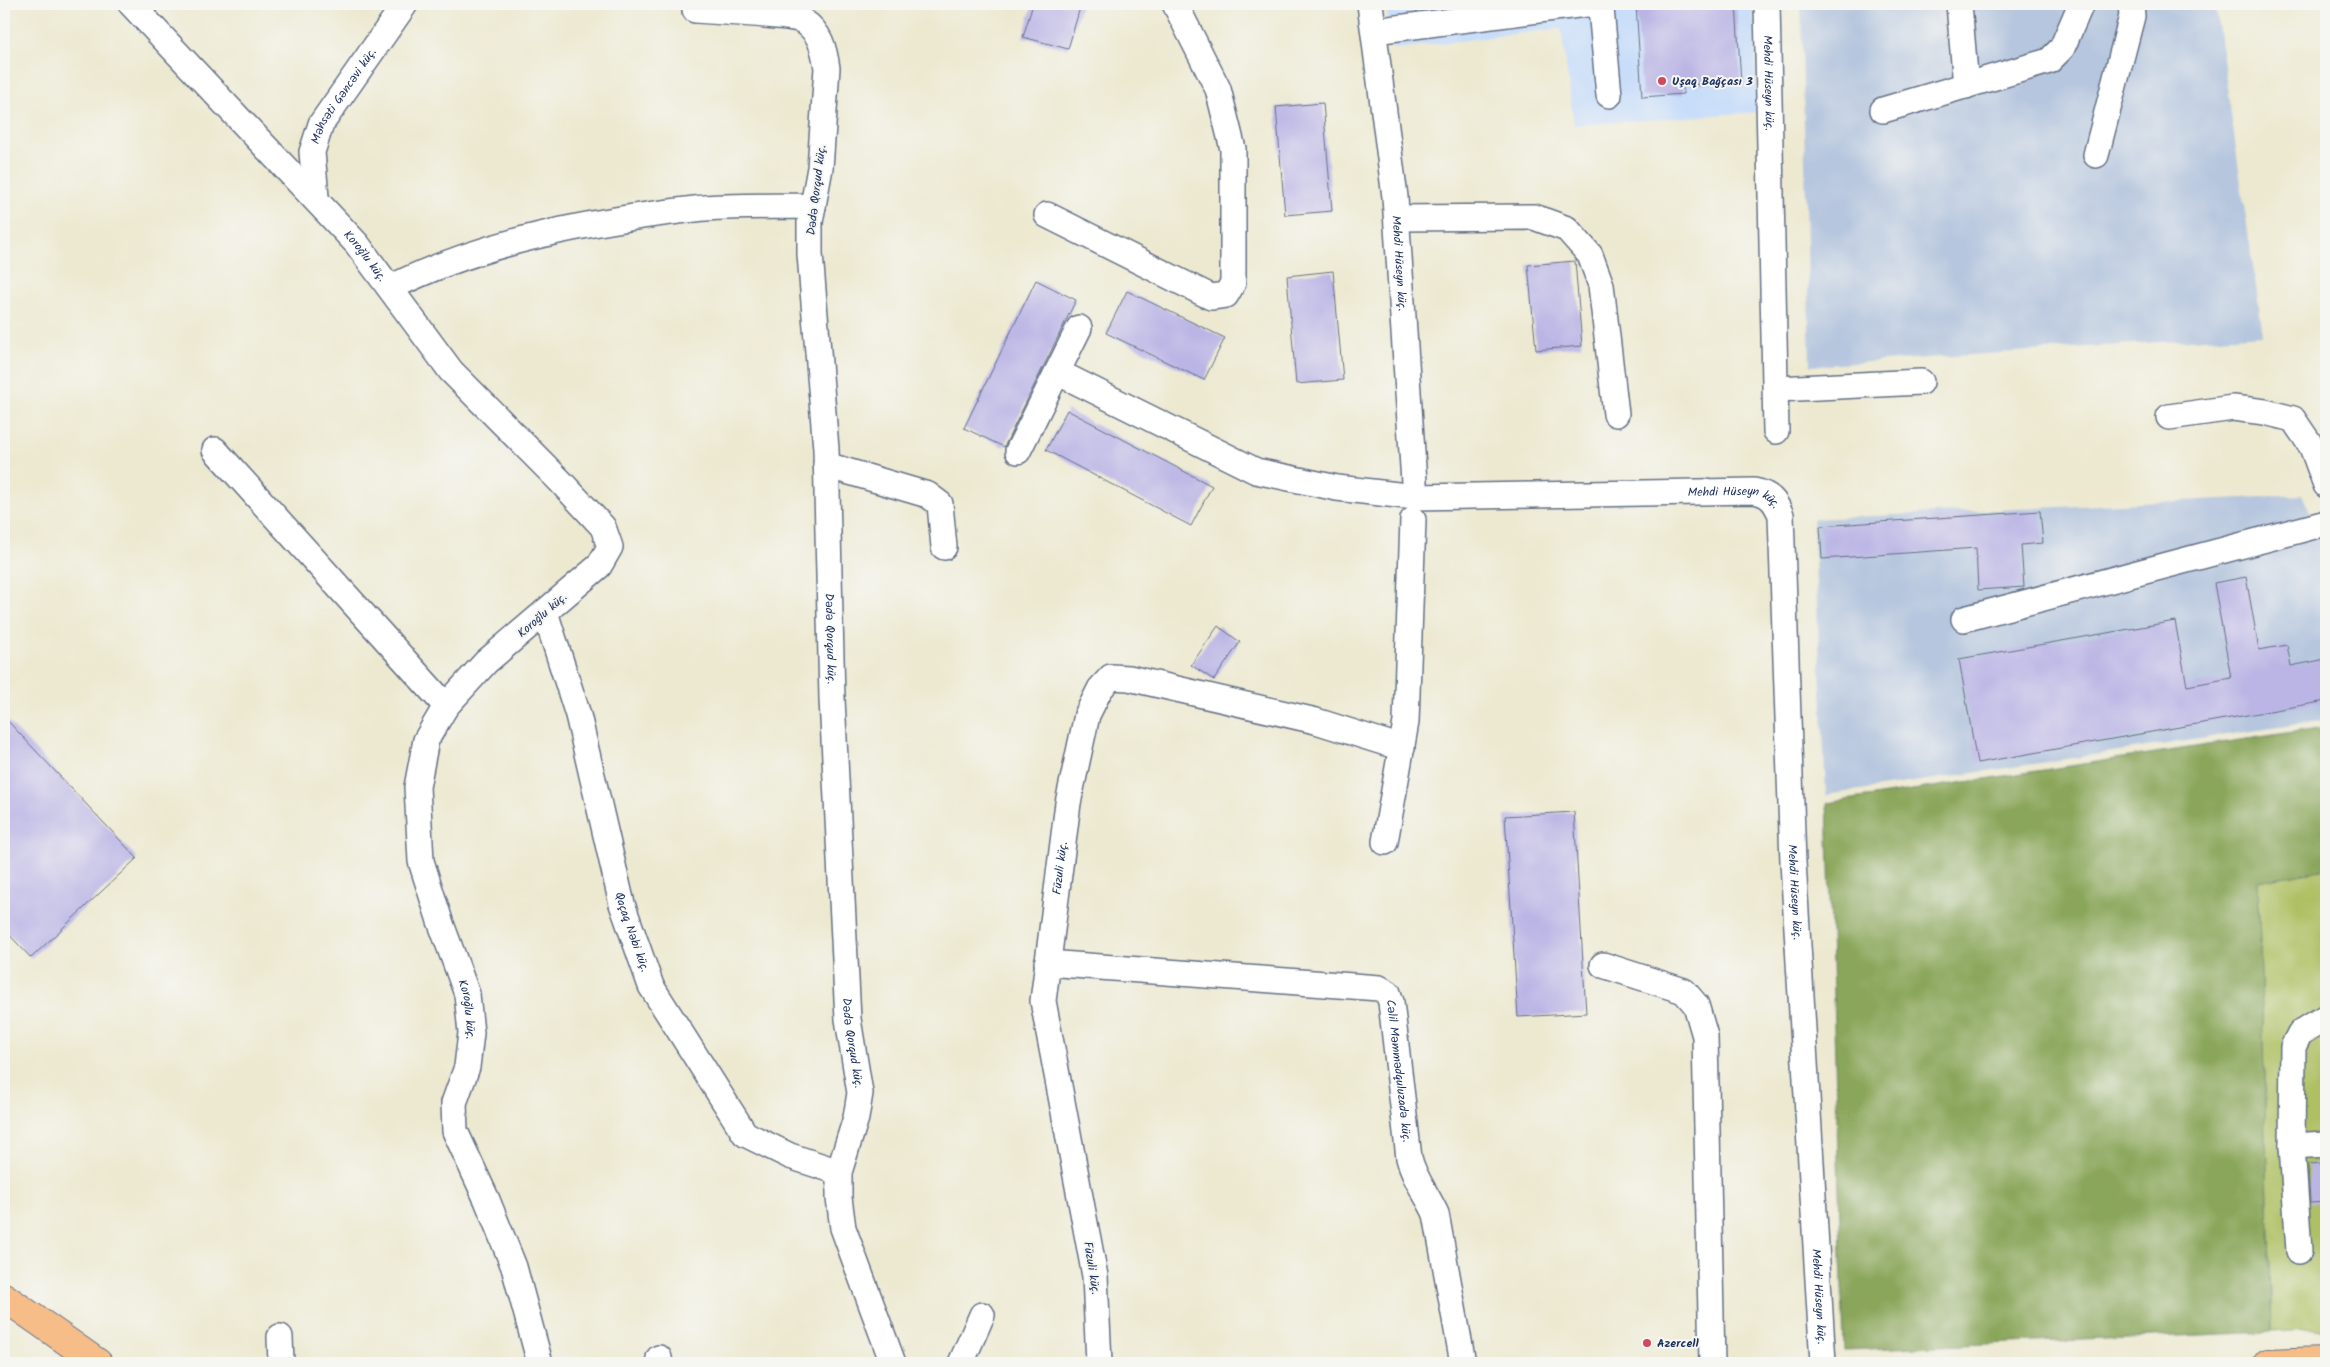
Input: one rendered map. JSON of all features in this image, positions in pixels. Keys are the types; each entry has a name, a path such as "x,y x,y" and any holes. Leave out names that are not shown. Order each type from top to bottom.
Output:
{"main road":[{"path":"4,1297 98,1363"},
{"path":"2268,1363 2326,1361"}],"street":[{"name":"Koroğlu küç.","path":"131,4 316,197 357,244 451,371 603,527 610,547 598,566 486,662 446,706 426,740 416,787 421,861 440,921 467,994 471,1033 467,1067 454,1103 455,1131 487,1200 514,1267 540,1363"},
{"name":"Məhsəti Gəncəvi küç.","path":"316,197 312,152 321,124 405,4"},
{"path":"1047,215 1210,297 1226,295 1233,283 1233,149 1218,89 1175,4"},
{"name":"Mehdi Hüseyn küç.","path":"1370,4 1397,218 1414,508 1754,491 1766,493 1775,501 1781,515 1793,862 1823,1363"},
{"path":"1374,31 1586,4"},
{"path":"1591,4 1601,9 1609,95"},
{"name":"Mehdi Hüseyn küç.","path":"1767,4 1777,389 1776,431"},
{"path":"1959,4 1966,86"},
{"path":"1883,110 2049,61 2062,48 2081,4"},
{"path":"2096,155 2132,16 2131,4"},
{"name":"Dədə Qorqud küç.","path":"695,10 801,20 818,34 825,52 827,68 820,168 810,222 810,254 826,465 832,699 848,1019 860,1093 856,1118 839,1172 839,1198 843,1228 893,1363"},
{"path":"390,288 424,271 471,253 587,226 696,209 813,206"},
{"path":"1397,218 1534,217 1567,229 1590,255 1601,285 1616,414"},
{"path":"1018,451 1059,373 1079,328"},
{"path":"1059,373 1256,470 1414,508 1406,722 1385,842"},
{"path":"1777,389 1921,382"},
{"path":"2169,416 2233,408 2265,412 2293,419 2312,447 2326,485"},
{"path":"215,450 446,706"},
{"path":"826,465 928,495 940,504 944,547"},
{"path":"1964,619 2326,523"},
{"name":"Qaçaq Nəbi küç.","path":"545,612 578,715 622,904 651,986 745,1134 790,1156 839,1172"},
{"name":"Füzuli küç.","path":"1099,1363 1095,1276 1043,1001 1046,963 1068,803 1087,715 1100,689 1111,677 1129,678 1316,721 1402,748"},
{"name":"Cəlil Məmmədquluzadə küç.","path":"1046,963 1379,988 1388,993 1391,1002 1409,1158 1414,1176 1436,1214 1463,1363"},
{"path":"1603,965 1684,991 1696,1005 1705,1036 1712,1363"},
{"path":"2299,1251 2292,1146 2292,1047 2300,1032 2326,1017"},
{"path":"2292,1146 2326,1144"},
{"path":"961,1363 982,1315"},
{"path":"280,1338 281,1363"}],"shaded area":[{"name":"Uşaq Bağçası 3","path":"1385,4 1753,4 1758,112 1574,125 1561,28 1394,49"},
{"path":"1801,4 2215,4 2263,335 1810,366"},
{"path":"2302,495 2326,546 2326,720 1826,795 1813,519"}],"green space":[{"path":"2326,727 2326,869 2258,881 2272,1332 1844,1350 1827,803"},
{"path":"2326,869 2326,1329 2272,1332 2258,881"}],"building":[{"path":"1033,4 1081,4 1068,49 1023,37"},
{"path":"1636,4 1677,4 1677,8 1736,4 1741,82 1683,85 1683,94 1642,97"},
{"path":"1323,103 1332,211 1285,215 1276,107"},
{"path":"1575,261 1582,346 1536,350 1528,265"},
{"path":"1333,271 1343,380 1296,384 1287,276"},
{"path":"1036,280 1076,300 1004,447 964,428"},
{"path":"1127,291 1225,338 1204,380 1106,333"},
{"path":"1067,410 1212,486 1191,526 1046,450"},
{"path":"2040,511 2043,543 2021,545 2024,587 1978,590 1976,548 1822,559 1820,526"},
{"path":"2246,577 2259,650 2287,645 2291,666 2326,659 2326,701 1977,763 1959,659 2175,621 2187,686 2231,678 2214,583"},
{"path":"1218,626 1240,642 1214,680 1191,665"},
{"path":"4,717 137,858 31,958 4,929"},
{"path":"1574,812 1586,1013 1518,1017 1505,816"},
{"path":"2326,1163 2326,1202 2310,1203 2308,1164"}],"place":[{"name":"Uşaq Bağçası 3","path":"1662,81"},
{"name":"Azercell","path":"1647,1343"}]}
